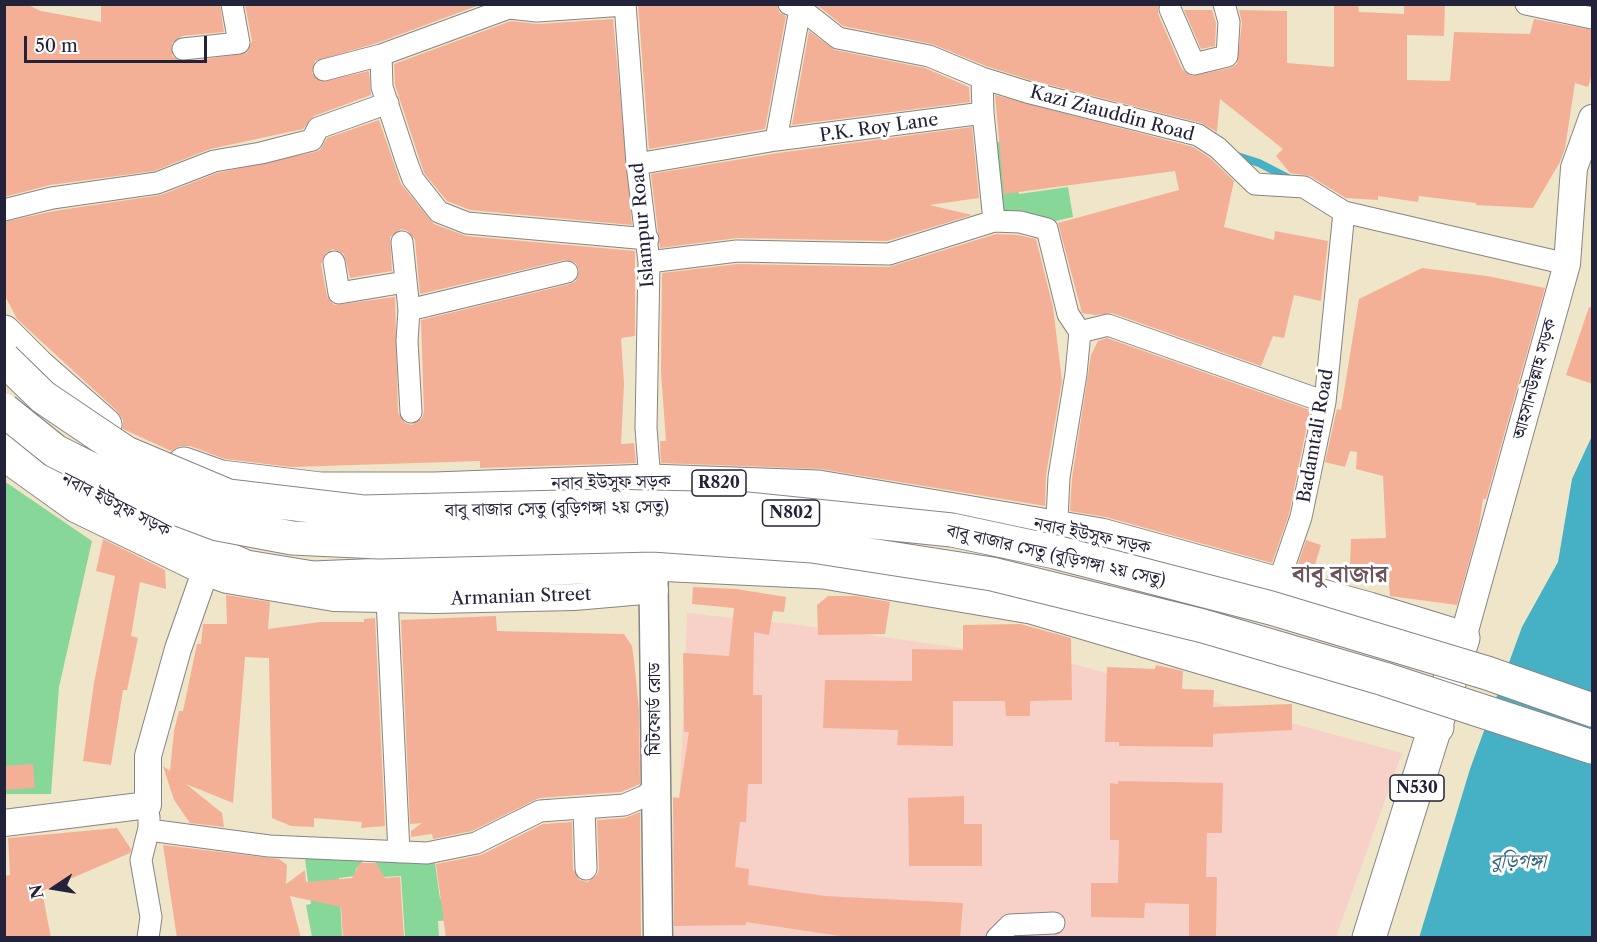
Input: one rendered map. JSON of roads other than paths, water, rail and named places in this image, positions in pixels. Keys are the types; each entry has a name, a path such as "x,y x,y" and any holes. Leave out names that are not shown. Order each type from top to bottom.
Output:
{"highway":[{"name":"নবাব ইউসুফ সড়ক","path":"4,332 100,422 159,455 221,477 320,489 435,489 650,481 818,487 1056,540 1101,534 1463,638"},
{"name":"বাবু বাজার সেতু (বুড়িগঙ্গা ২য় সেতু)","path":"4,360 43,397 126,453 228,496 363,512 602,506 747,509 1056,540 1487,673 1593,710"},
{"name":"বাবু বাজার সেতু (বুড়িগঙ্গা ২য় সেতু)","path":"4,410 55,451 146,497 218,524 292,537 379,542 653,535 812,546 992,574 1203,626 1384,679 1593,747"},
{"name":"নবাব ইউসুফ সড়ক","path":"4,436 38,466 187,541 246,567 313,578 655,577 824,572 1031,607 1437,727"},
{"name":"N530","path":"1369,938 1437,727 1463,638"}],"main road":[{"name":"মিটফোর্ড রোড","path":"650,481 655,577 658,938"}],"street":[{"path":"183,49 239,43 232,4"},
{"path":"1170,9 1194,64 1227,56 1229,22 1224,4"},
{"path":"1526,4 1593,18"},
{"path":"324,70 381,55 509,8 537,11 625,5"},
{"name":"Islampur Road","path":"625,5 637,164 648,239 646,428 650,481"},
{"path":"776,140 796,6"},
{"name":"Kazi Ziauddin Road","path":"796,6 838,38 930,56 982,78 1198,135 1218,148 1255,184 1304,187 1344,212 1567,264"},
{"path":"381,55 381,87 414,179 439,212 466,223 648,239"},
{"path":"982,78 982,113 994,221"},
{"path":"4,210 87,192 157,183 214,160 261,153 312,140 318,128 388,103"},
{"name":"P.K. Roy Lane","path":"637,164 776,140 863,131 982,113"},
{"name":"আহসানউল্লাহ সড়ক","path":"1463,638 1567,264 1574,168 1593,118"},
{"name":"Badamtali Road","path":"1278,584 1301,517 1325,402 1344,212"},
{"path":"649,262 737,251 889,254 994,221 1020,222 1047,229 1068,314 1080,332 1076,374 1059,477 1056,540"},
{"path":"402,242 409,310 407,341 411,412"},
{"path":"334,262 339,293 405,282"},
{"path":"409,310 567,272"},
{"path":"1080,332 1108,325 1325,402"},
{"name":"Armanian Street","path":"4,459 75,510 227,580 334,598 387,599 574,597 655,577"},
{"path":"148,938 151,917 141,860 149,830 148,756 178,648 206,572"},
{"path":"387,599 399,852"},
{"path":"149,830 269,846 427,853 476,843 540,811 624,805 645,796 656,787"},
{"path":"4,823 148,805"},
{"path":"584,809 586,869"},
{"path":"997,938 1010,925 1054,923"}],"water":[{"name":"বুড়িগঙ্গা","path":"1592,436 1592,937 1419,938 1470,769 1522,627 1558,562 1572,479"}],"waterway":[{"path":"1234,155 1259,163 1292,180"}],"district":[{"name":"বাবু বাজার","path":"1340,575"}]}
